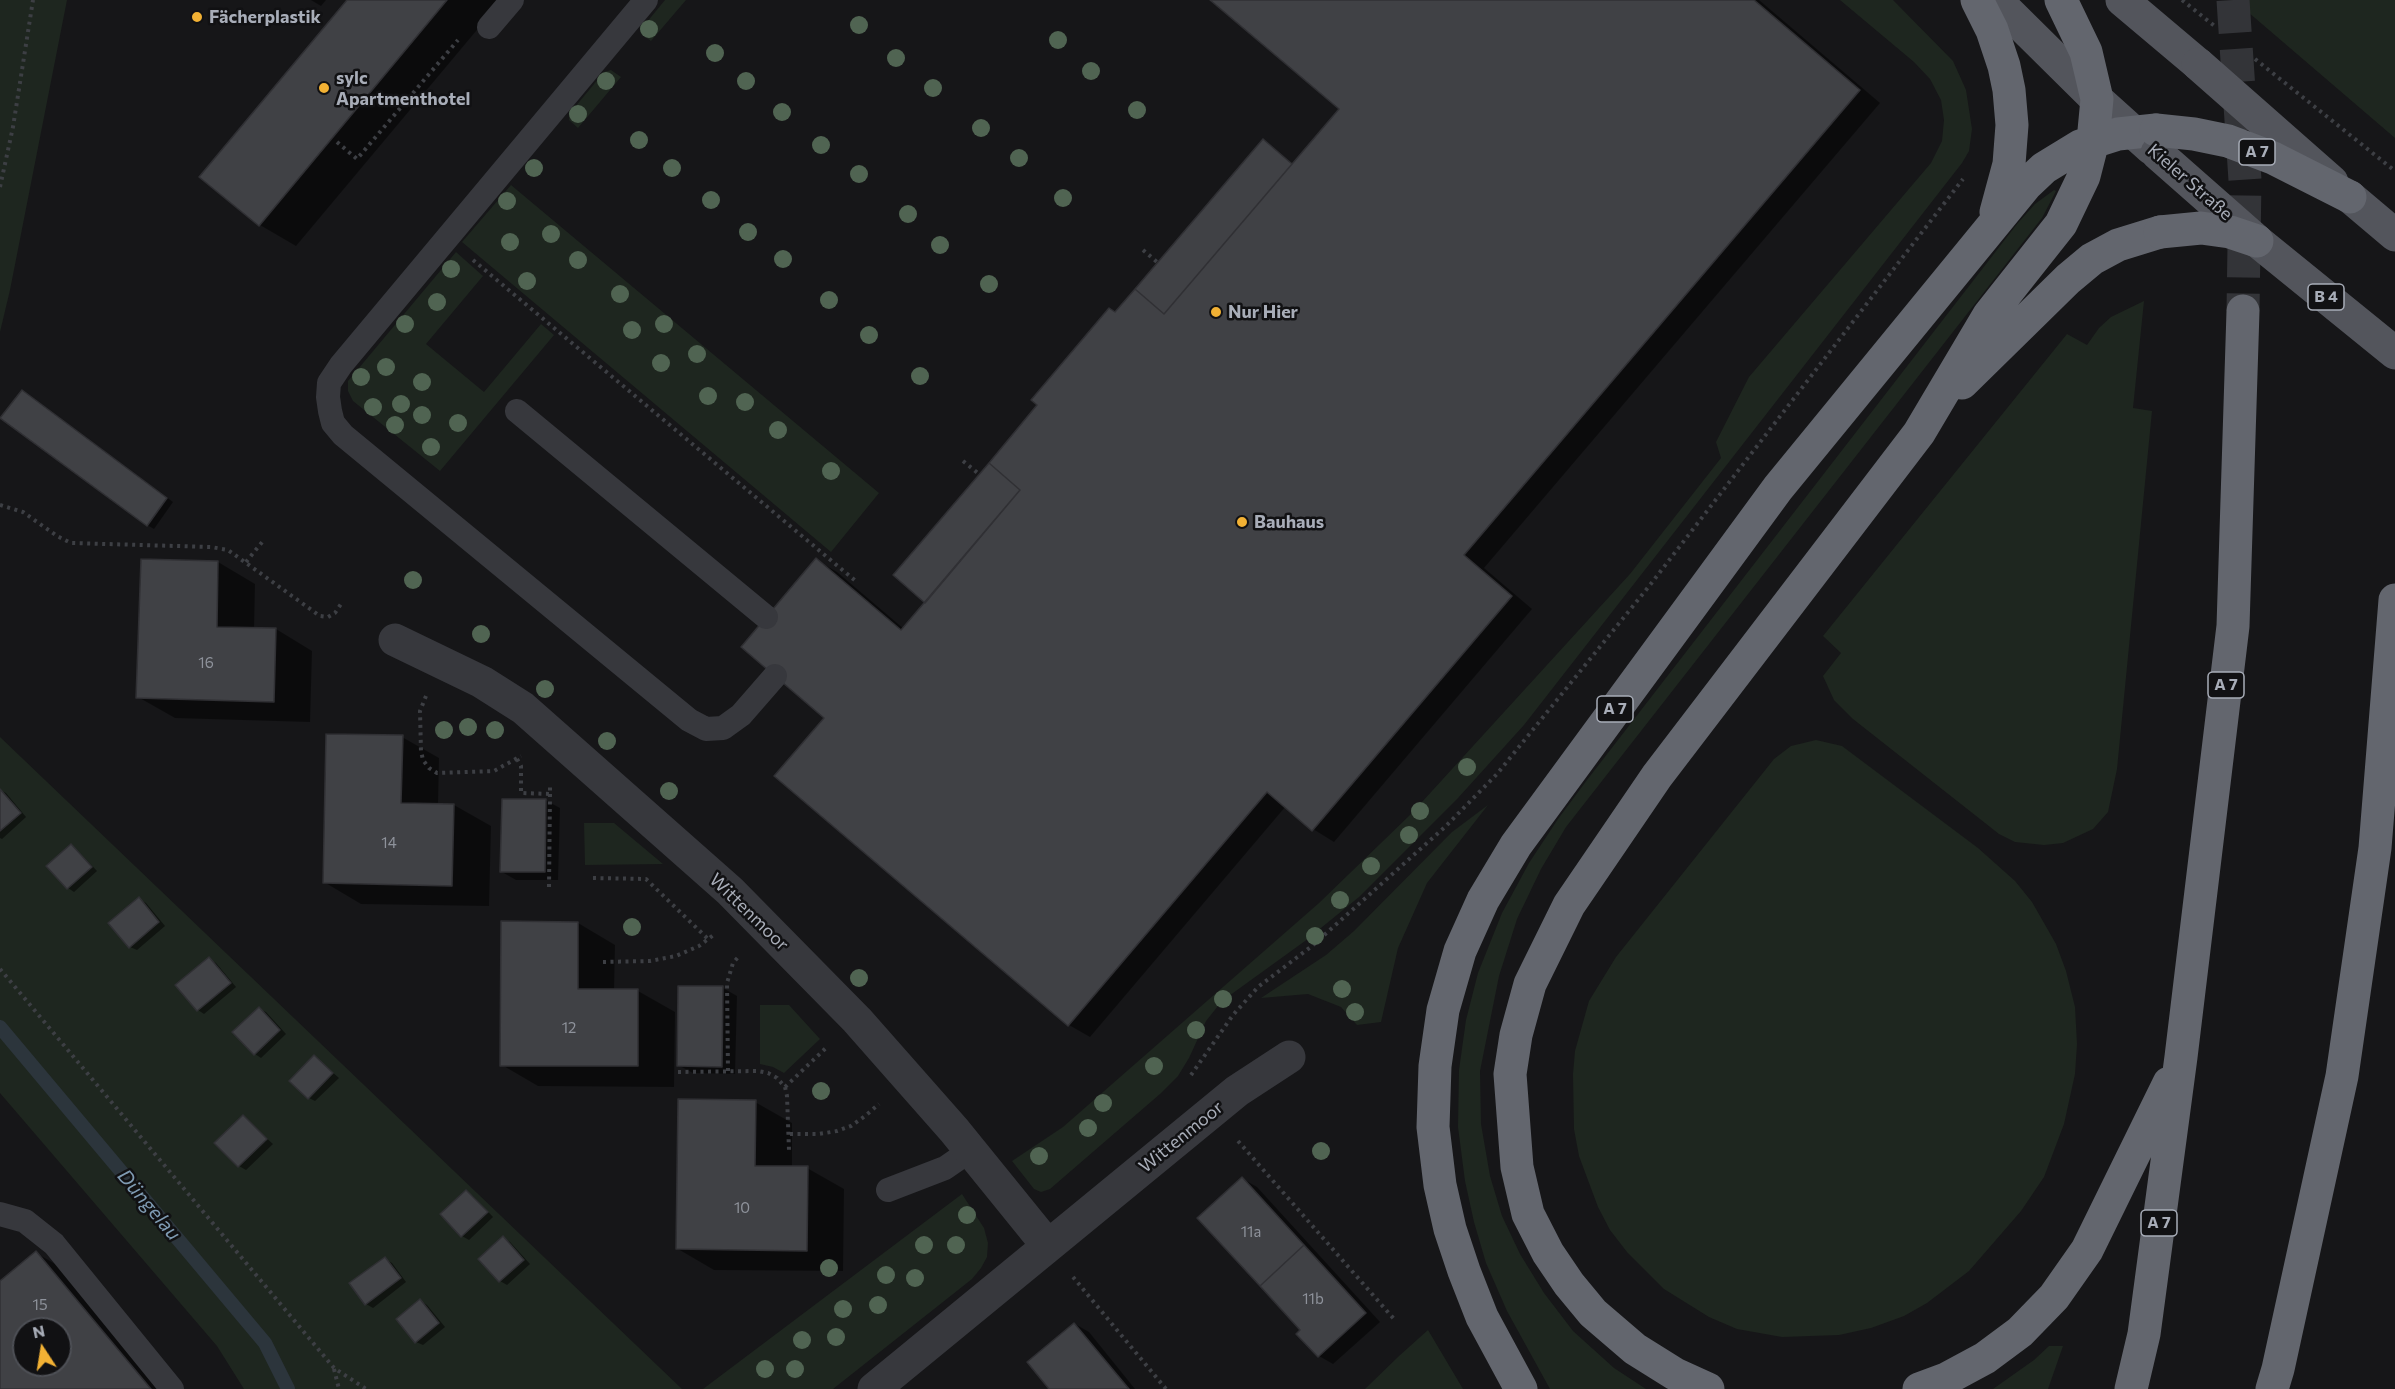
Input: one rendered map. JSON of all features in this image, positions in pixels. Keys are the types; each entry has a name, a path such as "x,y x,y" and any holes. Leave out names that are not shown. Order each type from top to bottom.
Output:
{"highway":[{"path":"1977,0 1992,30 2004,66 2012,125 2003,192 1990,229"},
{"path":"1708,1389 1675,1374 1635,1349 1593,1312 1569,1284 1548,1253 1528,1214 1517,1167 1510,1074 1516,1035 1530,984 1569,906 1657,776 1919,433 1989,315 2061,225 2084,176 2093,141 2094,96 2086,52 2061,0"},
{"name":"A 7","path":"1521,1389 1482,1317 1464,1271 1450,1229 1440,1185 1433,1127 1435,1066 1443,1010 1460,951 1483,900 1516,845 1778,488 2026,185 2044,168 2093,141 2194,134 2228,141 2274,158 2350,197"},
{"path":"1933,411 2068,279 2092,259 2118,245 2160,232 2201,228 2230,232 2257,241"},
{"name":"A 7","path":"2131,1389 2144,1334 2181,1057 2233,626 2243,311"},
{"path":"2272,1389 2342,1076 2375,848 2395,600"},
{"path":"1919,1389 1946,1379 1985,1358 2020,1332 2054,1298 2087,1251 2181,1057"}],"main road":[{"name":"Kieler Straße","path":"1996,0 2094,96 2149,138 2257,241 2395,353"},
{"path":"2122,0 2395,235"}],"street":[{"name":"Wittenmoor","path":"395,640 482,682 523,708 742,903 857,1020 971,1150 1048,1246"},
{"name":"Wittenmoor","path":"874,1389 1237,1091 1289,1057"}],"lane":[{"path":"489,27 513,0"},
{"path":"646,0 341,365 329,383 328,397 333,423 343,435 689,720 706,729 723,728 741,715 775,676"},
{"path":"517,411 766,617"},
{"path":"888,1190 945,1168 971,1150"},
{"path":"0,1214 25,1221 54,1244 172,1389"}],"path":[{"path":"0,187 13,127 33,0"},
{"path":"2182,0 2219,30"},
{"path":"337,142 357,159 465,31 489,27"},
{"path":"2247,52 2395,171"},
{"path":"1186,1082 1233,1015 1258,987 1312,946 1445,827 1497,774 1650,585 1969,171"},
{"path":"447,238 858,583"},
{"path":"1143,250 1157,262"},
{"path":"963,461 979,474"},
{"path":"0,505 23,512 71,543 211,547 228,550 320,616 328,617 336,613 343,601"},
{"path":"246,562 263,540"},
{"path":"440,662 420,711 421,751 423,760 429,768 437,773 494,771 513,762 547,729"},
{"path":"549,887 550,794"},
{"path":"593,878 646,879 708,939"},
{"path":"603,962 663,959 688,952 708,939 742,903"},
{"path":"728,1071 729,974 733,963 766,927"},
{"path":"0,969 334,1368 366,1389"},
{"path":"785,1087 857,1020"},
{"path":"678,1072 768,1073 777,1078 785,1087 789,1109 789,1150"},
{"path":"789,1134 819,1134 850,1126 865,1116 907,1077"},
{"path":"1212,1111 1394,1318"},
{"path":"1048,1246 1166,1389"},
{"path":"334,1368 339,1389"}],"shaded area":[{"path":"0,0 67,0 0,332"},
{"path":"665,0 686,0 651,41 641,34 642,28"},
{"path":"1840,0 1893,0 1953,61 1966,90 1972,129 1969,151 1962,163 1524,725 1458,798 1359,897 1305,941 1222,1001 1206,1021 1178,1076 1160,1094 1050,1189 1041,1192 1034,1189 1012,1161 1063,1127 1319,903 1411,814 1630,574 1721,458 1716,442 1749,377 1931,163 1942,141 1944,120 1941,100 1930,79 1914,62"},
{"path":"2234,0 2395,0 2395,138"},
{"path":"611,70 621,77 578,128 569,120 570,113 604,72"},
{"path":"511,185 879,493 831,552 462,242"},
{"path":"2054,190 2056,191 2042,218 1566,827 1541,869 1517,919 1499,976 1480,1071 1481,1124 1490,1176 1502,1216 1520,1254 1544,1293 1573,1331 1614,1368 1646,1389 1550,1389 1507,1311 1486,1263 1465,1181 1458,1127 1459,1070 1466,1020 1478,973 1502,913 1529,863 1587,780 2017,224 2035,204"},
{"path":"456,252 483,276 426,344 484,392 541,324 554,335 440,471 353,401 348,391 348,381"},
{"path":"2144,301 2133,408 2152,411 2117,769 2108,812 2093,829 2063,843 2044,845 2015,842 1999,834 1853,719 1834,700 1823,676 1841,653 1823,636 2067,334 2087,345 2099,328 2111,317"},
{"path":"0,737 682,1389 244,1389 217,1346 0,1093"},
{"path":"1816,740 1842,746 1978,848 2015,881 2032,902 2056,944 2075,1007 2077,1044 2075,1074 2064,1124 2044,1177 2021,1211 1969,1271 1927,1303 1904,1316 1871,1328 1839,1335 1782,1337 1737,1329 1709,1317 1664,1289 1627,1252 1610,1230 1598,1207 1579,1156 1574,1129 1573,1074 1575,1051 1589,1001 1616,957 1774,759 1791,746"},
{"path":"1488,805 1427,883 1398,948 1381,1022 1357,1025 1341,1007 1308,994 1261,998 1326,955 1354,931 1452,832"},
{"path":"584,823 614,823 663,864 585,865"},
{"path":"760,1005 789,1005 820,1039 784,1073 760,1064"},
{"path":"962,1194 984,1228 988,1243 987,1257 981,1268 972,1279 833,1389 703,1389"},
{"path":"1428,1330 1463,1389 1365,1389 1399,1356"},
{"path":"2049,1346 2063,1346 2048,1389 1993,1389 2034,1360"}],"building":[{"name":"sylc Apartmenthotel","path":"347,0 447,0 259,226 199,177"},
{"name":"Bauhaus","path":"1210,0 1754,0 1860,90 1464,555 1512,596 1312,831 1267,792 1068,1026 774,776 824,718 741,647 816,558 901,630 1020,490 989,463 1037,405 1031,400 1109,308 1115,312 1135,289 1164,314 1339,109"},
{"path":"1263,139 1292,164 1164,314 1135,289"},
{"path":"22,390 167,498 147,526 0,418"},
{"path":"989,463 1020,490 925,603 893,575"},
{"path":"141,559 218,561 217,627 276,628 274,702 136,698"},
{"path":"326,734 403,735 401,803 454,804 452,886 323,883"},
{"path":"0,789 21,813 0,831"},
{"path":"502,799 546,799 545,872 500,872"},
{"path":"71,844 92,867 67,889 46,866"},
{"path":"139,897 159,922 129,948 108,923"},
{"path":"501,921 578,922 578,989 638,989 638,1066 500,1066"},
{"path":"209,957 231,983 197,1011 175,985"},
{"path":"678,986 723,986 722,1067 677,1066"},
{"path":"259,1007 280,1030 254,1055 232,1032"},
{"path":"314,1055 333,1073 308,1099 289,1081"},
{"path":"678,1099 756,1100 755,1166 808,1166 807,1251 676,1249"},
{"path":"243,1115 267,1139 238,1167 214,1143"},
{"path":"1242,1177 1304,1245 1260,1286 1197,1218"},
{"path":"466,1190 488,1212 461,1237 440,1214"},
{"path":"503,1236 524,1260 499,1282 478,1259"},
{"path":"1304,1245 1366,1313 1318,1357 1296,1334 1300,1330 1260,1286"},
{"path":"36,1251 151,1389 0,1389 0,1281"},
{"path":"385,1257 401,1278 365,1305 349,1283"},
{"path":"420,1299 439,1323 415,1343 396,1319"},
{"path":"1074,1323 1129,1389 1049,1389 1027,1362"}],"waterway":[{"name":"Düngelau","path":"0,1027 265,1343 288,1389"}],"tunnel":[{"path":"2233,0 2245,180 2243,311"}],"place":[{"name":"Fächerplastik","path":"197,17"},
{"name":"sylc Apartmenthotel","path":"324,88"},
{"name":"Nur Hier","path":"1216,312"},
{"name":"Bauhaus","path":"1242,522"}]}
